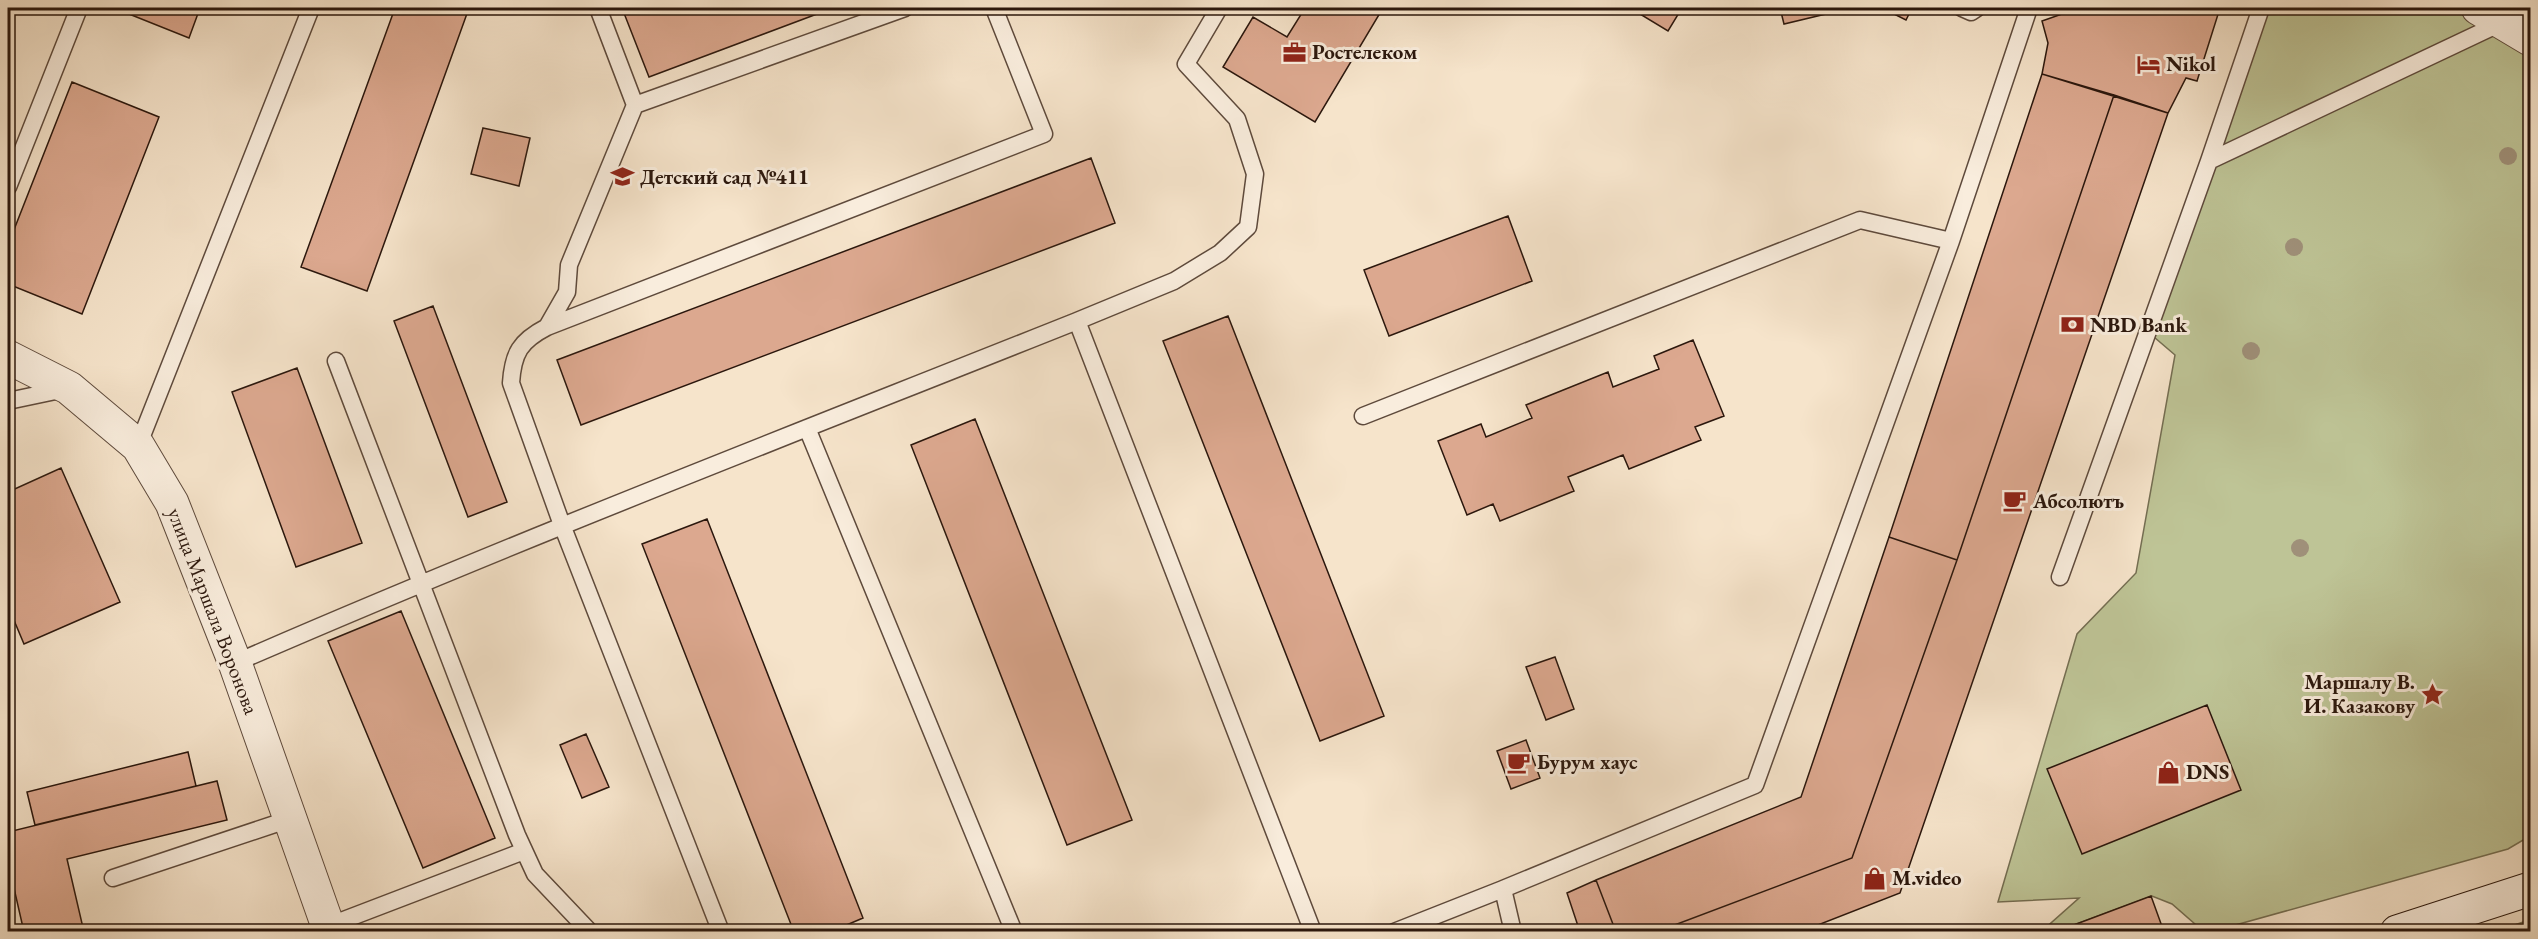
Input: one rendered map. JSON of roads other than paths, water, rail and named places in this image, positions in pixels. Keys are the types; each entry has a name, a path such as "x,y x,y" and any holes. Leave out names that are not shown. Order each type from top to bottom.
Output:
{"street":[{"path":"2490,15 2530,39"},
{"name":"улица Маршала Воронова","path":"8,357 69,388 138,446 172,503 235,663 329,929"},
{"path":"2397,932 2530,889"}],"lane":[{"path":"8,187 79,8"},
{"path":"138,446 311,8"},
{"path":"547,327 567,292 569,265 635,105 598,8"},
{"path":"635,105 905,8"},
{"path":"722,932 562,525 511,382 513,358 531,335 547,327 1044,134 994,8"},
{"path":"235,663 420,582 1174,281 1220,253 1248,227 1255,174 1237,119 1186,64 1219,8"},
{"path":"1962,8 1971,12 1977,8"},
{"path":"1394,932 1755,785 1951,242 2029,8"},
{"path":"2060,577 2209,161 2261,8"},
{"path":"2209,161 2490,15"},
{"path":"1363,416 1860,220 1951,242"},
{"path":"1077,321 1313,932"},
{"path":"336,361 525,850 536,874 590,932"},
{"path":"8,401 69,388"},
{"path":"807,428 1014,932"},
{"path":"113,878 290,819"},
{"path":"329,929 525,850"},
{"path":"1503,889 1513,932"}],"place":[{"name":"Ростелеком","path":"1294,52"},
{"name":"Nikol","path":"2148,64"},
{"name":"Детский сад №411","path":"622,177"},
{"name":"NBD Bank","path":"2072,325"},
{"name":"Абсолютъ","path":"2015,501"},
{"name":"Маршалу В. И. Казакову","path":"2433,694"},
{"name":"Бурум хаус","path":"1519,762"},
{"name":"DNS","path":"2168,772"},
{"name":"M.video","path":"1874,878"}]}
